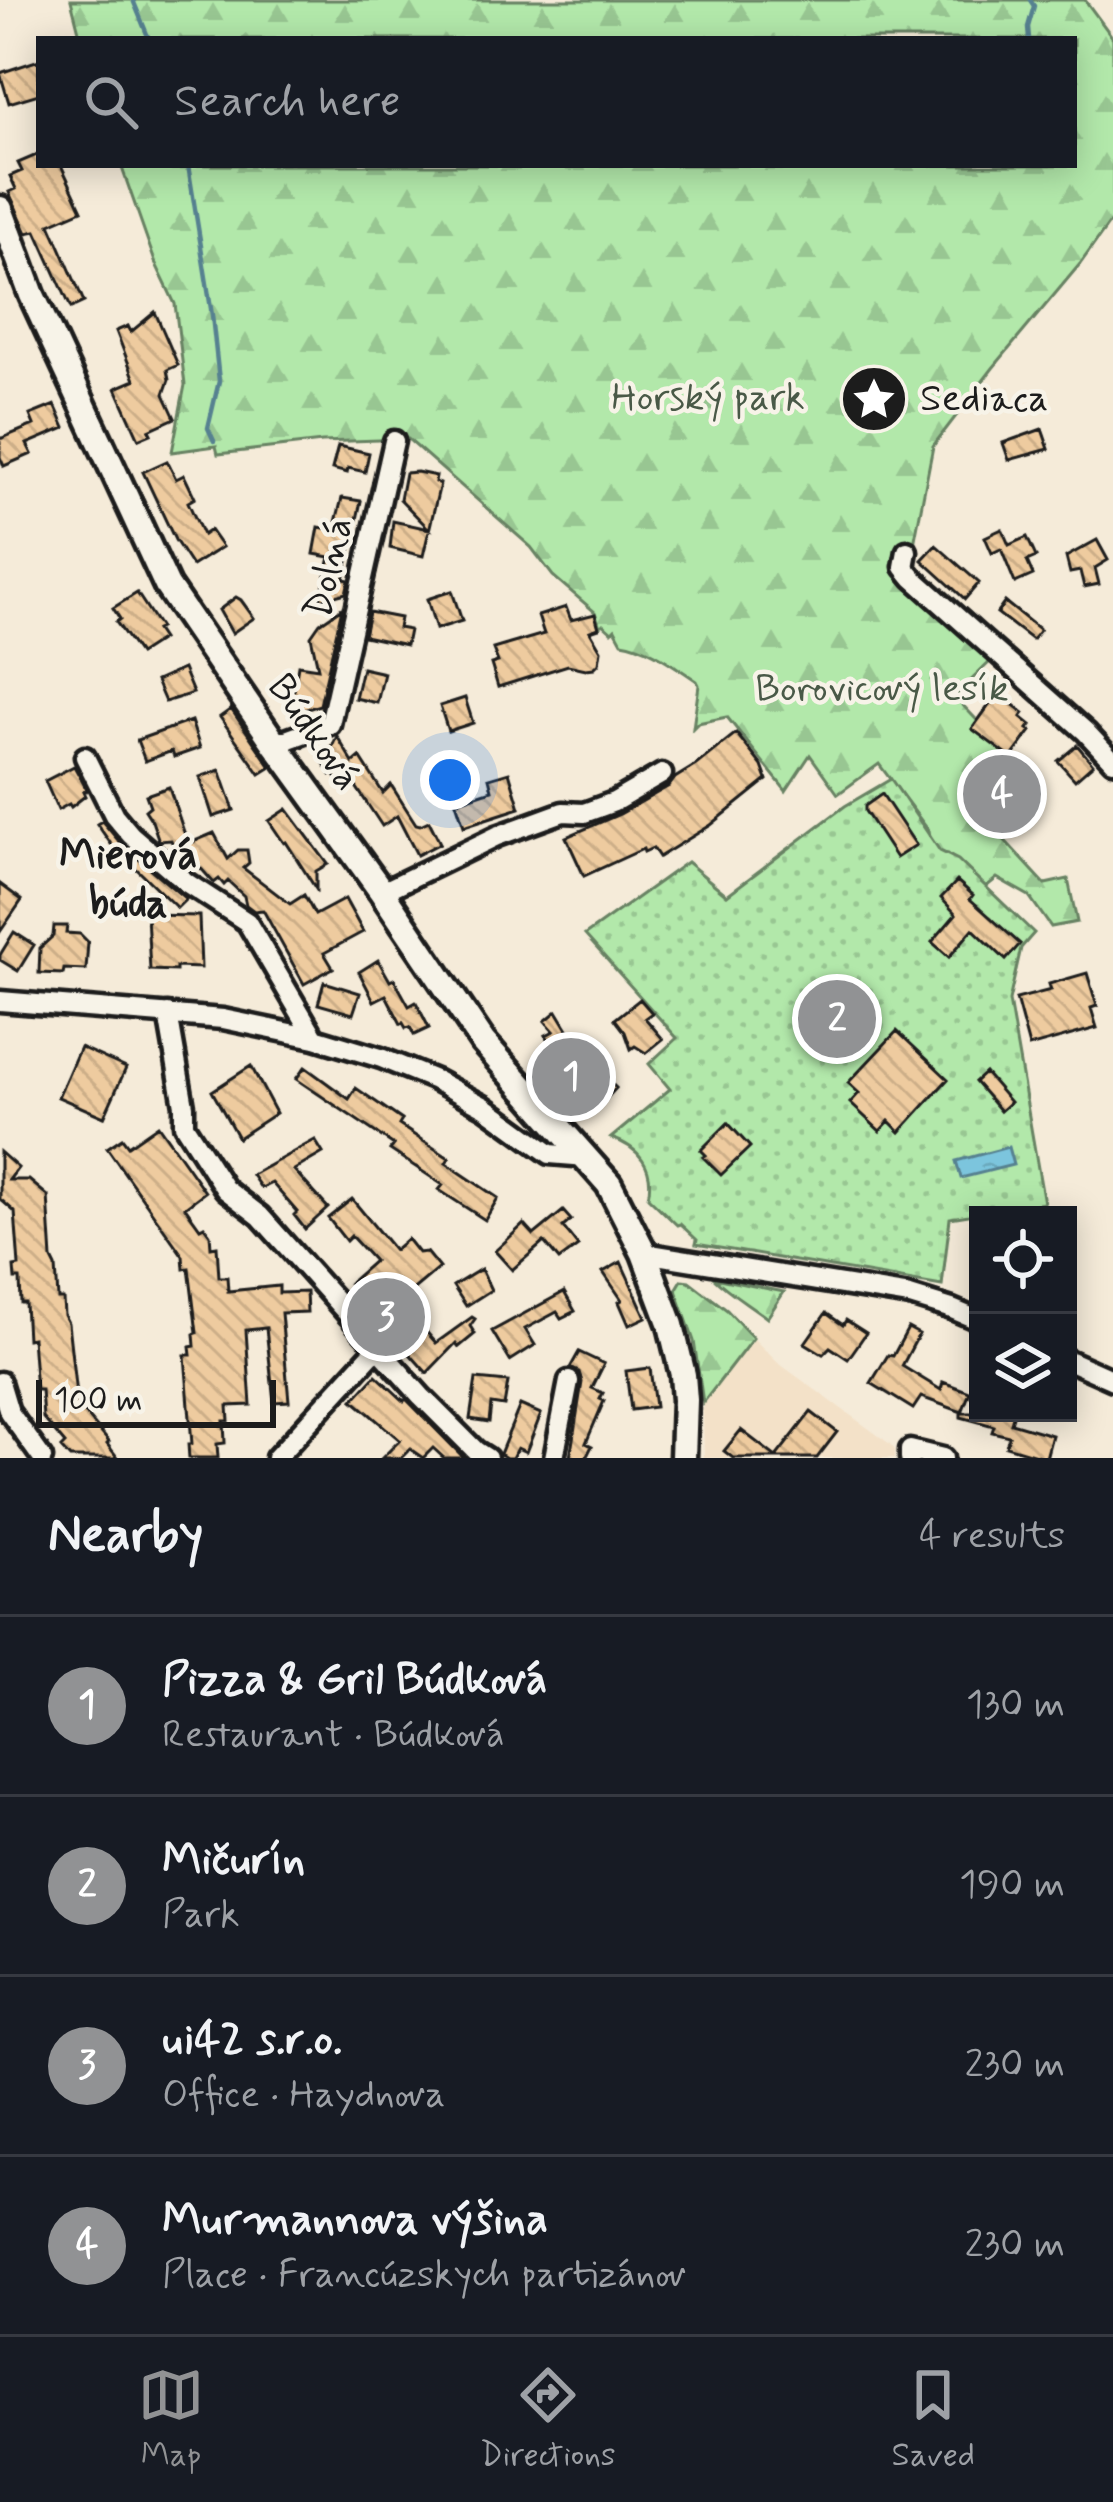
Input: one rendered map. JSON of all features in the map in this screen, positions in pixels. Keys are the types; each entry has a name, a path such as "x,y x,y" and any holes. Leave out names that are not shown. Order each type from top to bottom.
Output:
{"street":[{"name":"Búdková","path":"0,209 32,295 152,558 175,598 483,1042 609,1184 644,1253 671,1324 683,1376 683,1458"},
{"name":"Dolná","path":"275,744 330,724 394,441"},
{"path":"907,551 904,567 913,578 1113,761"},
{"path":"85,757 114,815 131,835 187,883 248,922 315,1038"},
{"path":"382,892 497,836 563,812 584,813 614,802 662,775"},
{"path":"0,1001 223,1019 315,1038 436,1080 485,1107 550,1154 587,1156"},
{"path":"168,1014 184,1125 225,1189 260,1216 377,1348 488,1458"},
{"path":"644,1253 910,1297 969,1317"},
{"path":"276,1458 377,1348"},
{"path":"1077,1364 1113,1380"},
{"path":"0,1382 9,1412 42,1458"},
{"path":"554,1458 569,1382"},
{"path":"910,1454 943,1458"}],"shaded area":[{"path":"753,1338 777,1362 890,1444 895,1458 704,1458 703,1403"}],"green space":[{"name":"Horský park","path":"71,0 1085,0 1113,38 1113,218 933,446 910,565 994,658 957,699 1035,782 999,834 1045,884 1068,879 1077,922 1051,927 1029,896 997,878 986,887 948,854 932,851 929,831 879,764 838,794 810,755 786,791 727,717 693,728 697,681 652,652 622,642 615,629 600,627 595,612 553,576 531,547 408,439 322,442 218,454 216,446 172,452 185,385 175,304 122,168 1077,168 1077,36 80,36"},
{"path":"891,779 940,851 958,860 1034,933 1021,948 1009,1001 1044,1203 969,1206 969,1215 950,1218 942,1286 696,1244 648,1197 649,1176 643,1160 611,1138 670,1089 649,1064 677,1038 585,935 687,862 727,895 845,806"},
{"path":"714,1278 784,1292 767,1318"},
{"path":"682,1280 727,1310 753,1338 703,1403 694,1341 676,1290"}],"water":[{"path":"1008,1147 1013,1165 961,1178 956,1161"}],"building":[{"path":"36,61 36,95 9,103 0,73"},
{"path":"36,155 36,168 62,168 82,210 50,224 84,302 71,308 36,231 27,233 9,192 16,189 10,176 22,171 18,163"},
{"path":"155,312 178,365 167,370 164,394 175,418 139,439 116,388 135,380 116,331 128,326 131,332"},
{"path":"55,405 65,428 27,444 32,454 4,466 0,439 34,425 30,415"},
{"path":"1042,429 1049,449 1009,460 1003,443"},
{"path":"338,446 369,453 365,472 332,469"},
{"path":"167,461 176,479 184,475 195,498 188,502 203,535 210,530 222,547 192,566 143,472"},
{"path":"405,473 436,476 440,484 423,556 390,548 393,521 429,529 400,499"},
{"path":"342,498 361,501 344,579 349,580 346,593 320,600 330,557 314,554 319,527 334,530"},
{"path":"1002,529 1009,545 1027,537 1036,557 1027,561 1033,575 1015,583 1001,549 992,553 985,537"},
{"path":"1097,540 1108,560 1095,568 1099,584 1084,587 1080,571 1070,573 1066,557"},
{"path":"936,545 979,583 965,599 922,560"},
{"path":"452,591 462,621 436,629 427,599"},
{"path":"137,593 162,639 139,654 116,622 120,619 113,608"},
{"path":"236,597 254,618 232,633 219,610"},
{"path":"1005,602 1040,630 1032,640 997,613"},
{"path":"566,607 571,620 595,614 599,628 590,631 601,650 599,663 586,669 568,665 498,687 491,664 498,662 493,649 544,634 538,616"},
{"path":"342,608 320,705 291,714 285,693 294,690 298,665 318,668 311,636 320,623"},
{"path":"369,612 400,618 398,628 409,630 406,645 364,636"},
{"path":"362,668 384,673 377,703 355,698"},
{"path":"183,669 193,693 165,702 156,681"},
{"path":"998,693 1024,713 1021,717 1031,725 1011,758 972,729"},
{"path":"465,698 473,723 448,731 440,706"},
{"path":"231,709 271,767 260,774 220,717"},
{"path":"191,721 200,748 145,761 137,740"},
{"path":"736,733 767,780 711,825 659,857 653,848 643,849 584,876 566,837 669,786"},
{"path":"337,736 353,763 360,757 383,793 391,785 416,824 429,821 440,843 417,855 397,816 382,826 349,776 339,782 331,775 319,755 332,747"},
{"path":"1077,745 1093,764 1075,780 1058,761"},
{"path":"74,766 87,790 85,796 58,810 45,781"},
{"path":"220,770 234,810 213,817 200,777"},
{"path":"509,772 520,808 464,826 456,802 492,790 489,778"},
{"path":"169,787 188,844 214,833 228,859 238,850 247,850 249,863 243,868 290,904 304,895 315,915 345,899 363,932 324,953 333,968 304,984 263,910 246,905 244,896 228,881 214,883 197,864 189,867 178,857 171,840 159,841 145,810 150,806 146,795"},
{"path":"882,794 916,845 896,858 865,811"},
{"path":"287,809 328,864 316,871 316,889 269,821"},
{"path":"102,821 122,845 186,899 177,908 111,844 97,824"},
{"path":"957,881 1020,944 1006,960 973,929 949,957 932,942 956,914 941,898"},
{"path":"0,884 22,900 0,932"},
{"path":"147,915 199,916 201,968 150,970"},
{"path":"54,926 67,926 66,933 80,934 88,942 86,970 39,973 40,948 53,936"},
{"path":"14,932 34,945 18,971 0,960"},
{"path":"378,960 409,1006 416,1002 429,1028 414,1035 401,1024 386,995 374,1001 359,972"},
{"path":"1087,973 1097,1006 1091,1008 1097,1028 1029,1047 1016,999"},
{"path":"324,982 360,993 353,1014 318,1004"},
{"path":"640,999 652,1013 645,1018 663,1039 646,1053 635,1046 631,1049 615,1019"},
{"path":"557,1011 586,1059 616,1088 593,1113 562,1084 570,1076 546,1035 554,1031 545,1021"},
{"path":"897,1031 948,1079 900,1132 889,1121 880,1131 850,1103 859,1093 848,1083"},
{"path":"80,1047 126,1068 104,1117 58,1097"},
{"path":"251,1066 276,1113 238,1138 212,1091"},
{"path":"305,1067 349,1099 356,1088 402,1120 399,1125 449,1158 446,1163 498,1198 485,1220 390,1150 394,1145 296,1079"},
{"path":"985,1073 1010,1102 1000,1111 975,1082"},
{"path":"728,1123 750,1147 721,1175 701,1150"},
{"path":"158,1125 205,1192 185,1207 210,1234 211,1247 217,1246 219,1277 227,1277 228,1291 279,1286 279,1293 306,1292 307,1312 281,1313 289,1401 274,1402 266,1328 246,1330 251,1405 228,1406 225,1443 217,1444 218,1458 189,1458 185,1355 191,1355 197,1333 189,1268 184,1269 183,1256 107,1148 122,1138 128,1146"},
{"path":"315,1140 323,1153 294,1170 328,1208 305,1229 272,1183 261,1188 252,1175"},
{"path":"0,1152 18,1168 9,1180 29,1180 48,1196 52,1259 58,1299 63,1299 68,1323 77,1404 118,1458 70,1458 61,1448 65,1444 43,1418 25,1303 21,1303 20,1279 15,1279 14,1267 19,1266 15,1212 0,1199"},
{"path":"352,1199 394,1250 407,1239 439,1268 379,1318 349,1283 374,1261 351,1236 346,1241 328,1218"},
{"path":"563,1211 571,1220 563,1227 578,1246 559,1260 544,1242 512,1270 495,1251 524,1224 534,1235"},
{"path":"621,1262 646,1317 629,1325 622,1300 603,1272"},
{"path":"481,1269 491,1290 466,1306 453,1286"},
{"path":"564,1292 575,1311 561,1318 557,1312 525,1329 535,1345 510,1361 492,1331"},
{"path":"410,1313 436,1343 472,1317 475,1334 459,1347 456,1343 427,1373 386,1327"},
{"path":"826,1313 866,1333 848,1359 830,1347 823,1354 805,1343"},
{"path":"908,1328 919,1334 902,1366 941,1390 943,1382 969,1392 962,1412 921,1397 913,1409 871,1383 888,1355 893,1356"},
{"path":"579,1352 604,1364 592,1388 603,1393 600,1399 604,1401 586,1443 592,1446 586,1458 570,1458 582,1382 579,1372 570,1368"},
{"path":"650,1368 655,1407 631,1410 626,1371"},
{"path":"376,1375 464,1458 444,1458 433,1448 423,1458 410,1449 401,1458 382,1458 400,1440 353,1400"},
{"path":"476,1379 508,1382 504,1406 491,1404 489,1422 470,1419"},
{"path":"520,1405 541,1414 526,1452 517,1448 512,1458 506,1458 500,1454"},
{"path":"811,1412 837,1432 817,1458 733,1458 724,1451 741,1430 776,1457"},
{"path":"979,1422 1011,1422 1052,1435 1046,1458 1006,1446 1009,1436 992,1432 994,1426"}],"waterway":[{"path":"133,0 148,36"},
{"path":"1029,36 1034,6 1030,0"},
{"path":"188,168 219,381 208,428 214,441"}],"place":[{"name":"Sediaca","path":"874,399"},
{"name":"Murmannova výšina","path":"1002,794"},
{"name":"Mičurín","path":"837,1019"},
{"name":"Pizza & Gril Búdková","path":"571,1077"},
{"name":"ui42 s.r.o.","path":"386,1317"}],"district":[{"name":"Mierová búda","path":"128,880"}],"park label":[{"name":"Borovicový lesík","path":"882,689"}]}
